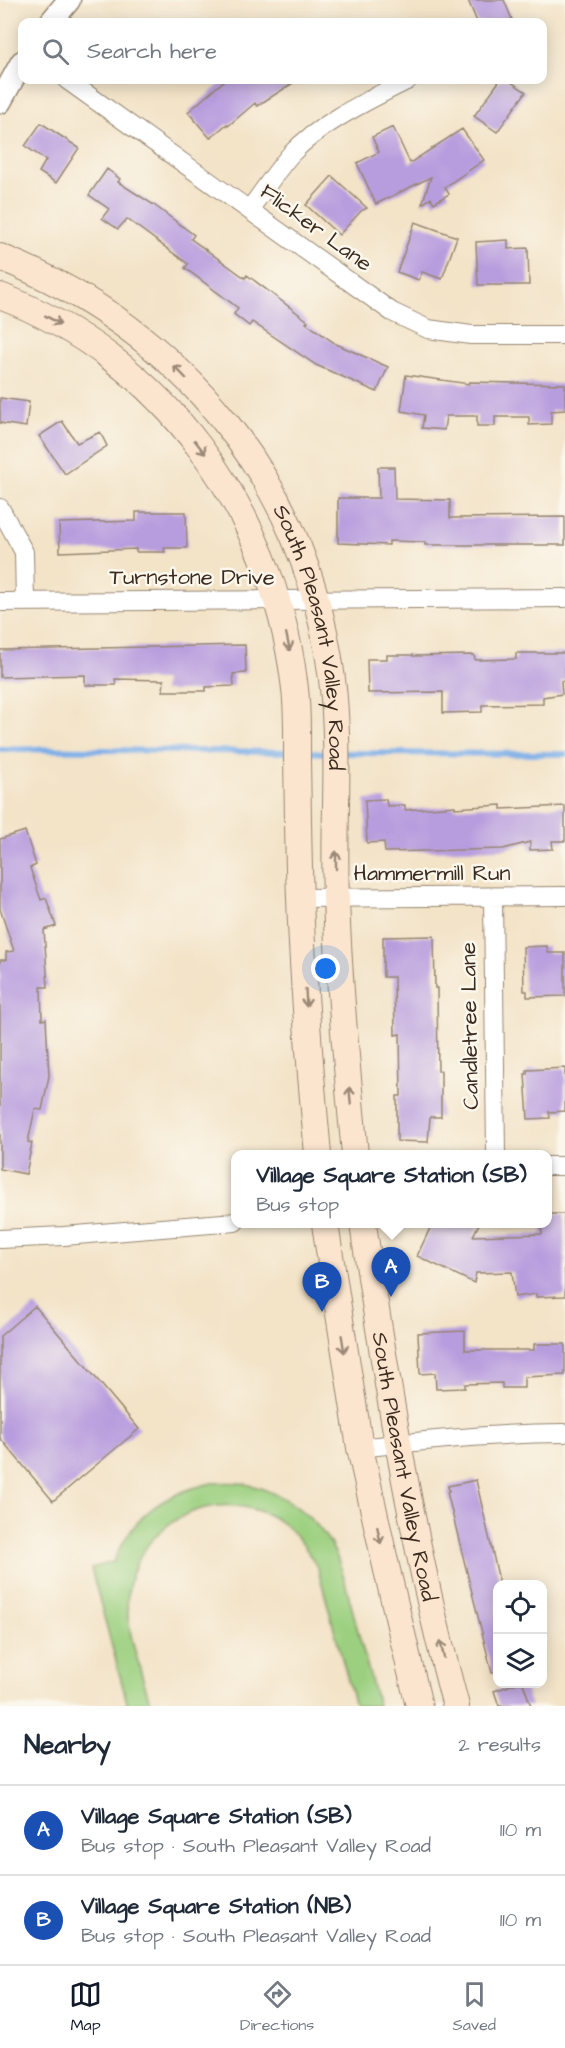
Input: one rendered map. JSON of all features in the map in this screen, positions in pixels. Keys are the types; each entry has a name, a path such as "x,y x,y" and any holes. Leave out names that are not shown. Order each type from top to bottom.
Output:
{"main road":[{"name":"South Pleasant Valley Road","path":"0,256 60,283 111,314 168,360 211,404 237,436 258,468 285,518 305,566 316,600 330,669 335,729 336,898 355,1150"},
{"name":"South Pleasant Valley Road","path":"0,296 44,315 100,350 132,374 176,418 202,449 239,506 263,558 278,600 295,683 300,898 310,1069 318,1150"},
{"name":"South Pleasant Valley Road","path":"327,1228 360,1448 419,1706"},
{"name":"South Pleasant Valley Road","path":"364,1228 397,1443 421,1560 456,1706"}],"street":[{"path":"54,18 69,0"},
{"path":"0,102 18,69"},
{"name":"Flicker Lane","path":"73,84 392,312 428,329 471,335 565,335"},
{"path":"249,210 292,153 350,111 401,84"},
{"path":"0,508 24,552 26,602"},
{"name":"Turnstone Drive","path":"0,602 565,598"},
{"name":"Hammermill Run","path":"300,898 565,896"},
{"name":"Candletree Lane","path":"493,897 496,1150"},
{"path":"0,1239 87,1235 231,1222"},
{"path":"360,1448 531,1433 565,1433"}],"green space":[{"path":"212,1483 240,1483 270,1492 297,1507 309,1517 329,1541 341,1569 378,1706 355,1706 318,1569 301,1542 278,1520 255,1510 231,1506 208,1507 186,1514 166,1526 150,1542 137,1562 129,1586 128,1615 130,1631 151,1706 128,1706 91,1568 113,1562 130,1531 140,1519 164,1500 178,1493"}],"building":[{"path":"468,0 504,0 511,18 475,18"},
{"path":"220,84 292,84 257,106 255,103 210,138 188,112"},
{"path":"497,84 514,84 526,92 497,132 474,116"},
{"path":"41,123 79,148 56,183 39,172 46,160 25,146"},
{"path":"393,127 410,163 462,129 484,160 445,187 449,194 434,203 431,198 422,204 431,177 376,204 357,163 379,152 372,137"},
{"path":"107,169 120,179 118,182 194,235 191,239 245,278 247,275 308,321 306,323 336,344 388,367 377,392 316,365 252,322 249,326 234,314 238,308 185,268 188,264 127,219 118,229 102,218 109,209 89,195"},
{"path":"332,176 367,208 361,211 339,235 306,205"},
{"path":"415,222 457,237 442,279 422,272 419,280 397,272"},
{"path":"508,240 508,249 528,248 529,285 478,285 476,242"},
{"path":"406,375 469,384 469,382 565,384 565,410 551,411 551,424 529,425 529,417 495,417 495,426 477,426 477,416 446,416 444,430 422,428 424,415 401,411"},
{"path":"0,398 29,402 26,427 0,423"},
{"path":"62,421 77,443 100,432 107,446 65,474 39,436"},
{"path":"378,467 394,467 395,499 450,500 450,518 565,517 565,545 425,545 425,542 389,541 389,545 338,543 338,498 379,498"},
{"path":"136,512 186,512 187,548 164,548 165,552 136,552 136,549 60,552 59,523 136,521"},
{"path":"245,645 246,673 233,674 234,686 206,687 206,691 163,691 164,680 115,679 116,685 85,685 85,675 0,677 0,650"},
{"path":"516,653 565,653 565,681 561,681 562,694 543,697 543,704 482,705 482,712 443,713 443,692 368,693 367,659 387,659 387,655 474,655 475,660 516,659"},
{"path":"386,799 387,806 405,805 405,810 455,806 455,808 501,805 501,809 565,806 565,841 552,841 553,849 530,850 530,842 503,849 385,852 384,842 367,843 365,800"},
{"path":"25,831 36,865 30,868 41,900 46,898 56,926 44,930 48,987 41,987 42,1020 46,1019 49,1076 42,1110 35,1109 28,1142 32,1143 26,1174 0,1169 0,960 6,960 6,952 14,951 0,909 0,839"},
{"path":"434,936 441,1117 430,1117 428,1142 397,1141 397,1096 401,1096 400,1034 395,1035 394,977 383,977 383,937"},
{"path":"547,946 548,953 565,953 565,996 527,997 527,991 524,991 523,947"},
{"path":"565,1068 565,1111 549,1112 550,1118 528,1119 525,1074 527,1070"},
{"path":"552,1214 564,1214 565,1296 536,1297 536,1294 515,1297 512,1272 476,1273 474,1283 417,1256 430,1228 477,1228 473,1236 542,1234 541,1228 552,1228"},
{"path":"35,1306 139,1429 53,1501 0,1438 0,1336"},
{"path":"465,1331 465,1350 534,1350 534,1344 565,1344 565,1375 524,1377 524,1388 502,1388 502,1383 465,1384 465,1388 436,1389 435,1373 420,1374 418,1333"},
{"path":"476,1480 498,1576 498,1580 493,1580 493,1673 447,1492 449,1491 448,1486"},
{"path":"503,1688 525,1688 531,1706 499,1706 494,1691"}],"waterway":[{"path":"0,749 291,752"},
{"path":"302,752 330,753"},
{"path":"344,753 565,754"}],"place":[{"name":"Village Square Station (SB)","path":"391,1297"},
{"name":"Village Square Station (NB)","path":"322,1312"}]}
